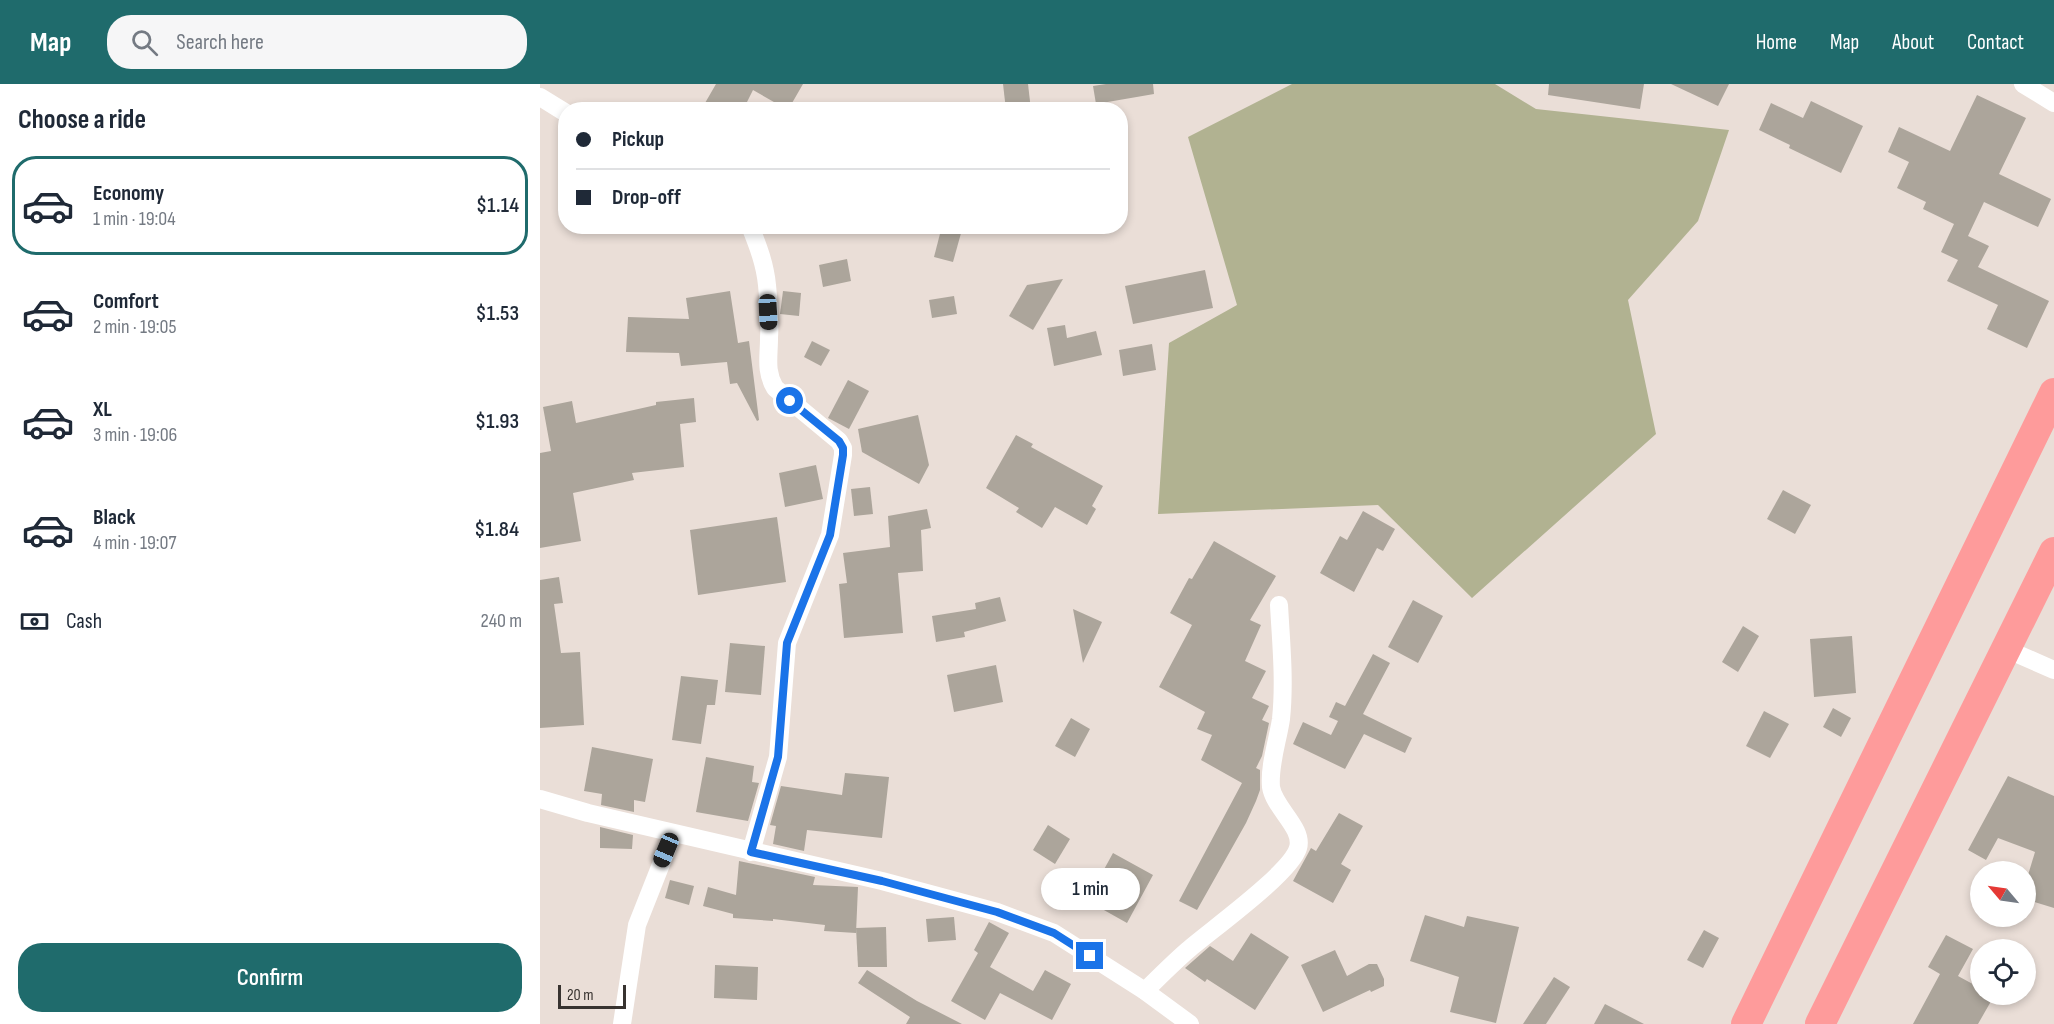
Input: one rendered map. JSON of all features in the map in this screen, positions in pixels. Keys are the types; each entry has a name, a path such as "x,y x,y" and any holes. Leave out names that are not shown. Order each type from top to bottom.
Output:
{"highway":[{"path":"1746,1024 2054,393"},
{"path":"1820,1024 2054,552"}],"street":[{"path":"2023,84 2054,104"},
{"path":"540,98 558,108"},
{"path":"751,852 778,757 787,643 830,535 843,455 843,448 839,441 775,388 770,380 768,286 763,258 753,234"},
{"path":"1145,991 1187,951 1275,878 1298,848 1298,836 1275,799 1271,786 1281,717 1279,604"},
{"path":"2006,649 2054,670"},
{"path":"540,800 673,834 882,881 997,912 1054,933 1145,991 1190,1024"},
{"path":"622,1024 637,925 673,834"}],"green space":[{"path":"1292,84 1495,84 1536,109 1729,130 1698,221 1628,300 1656,434 1472,598 1378,505 1158,514 1169,343 1237,305 1188,137"}],"building":[{"path":"716,84 803,84 793,102 774,102 753,90 747,102 706,102"},
{"path":"1003,84 1028,84 1030,102 1005,102"},
{"path":"1153,84 1154,94 1096,102 1093,86"},
{"path":"1549,84 1644,84 1640,109 1548,95"},
{"path":"1671,84 1729,84 1718,106"},
{"path":"1977,95 2026,118 1999,174 2051,199 2038,227 1984,202 1968,236 1989,246 1978,267 2049,301 2027,348 1987,329 1998,305 1947,281 1958,260 1941,252 1954,224 1923,209 1926,202 1897,188 1909,162 1888,152 1899,127 1950,151"},
{"path":"1811,101 1863,126 1841,173 1789,148 1790,145 1759,130 1771,103 1803,118"},
{"path":"940,234 961,234 953,262 934,257"},
{"path":"847,259 851,281 823,287 819,265"},
{"path":"1205,270 1213,308 1133,324 1125,286"},
{"path":"1063,279 1033,330 1009,316 1027,285"},
{"path":"730,291 738,343 749,341 759,420 757,421 737,383 730,384 727,362 681,366 679,353 626,352 628,317 689,319 686,298"},
{"path":"783,291 801,293 799,316 780,314"},
{"path":"954,296 957,314 932,318 929,300"},
{"path":"1065,325 1067,338 1096,331 1102,355 1054,366 1047,328"},
{"path":"812,341 830,350 821,366 804,357"},
{"path":"1152,344 1156,370 1123,376 1119,350"},
{"path":"848,380 869,391 849,429 828,418"},
{"path":"694,398 696,422 680,424 684,467 632,473 634,480 573,493 581,541 540,548 540,453 551,451 543,407 572,401 576,423 656,405 656,402"},
{"path":"918,415 929,465 919,484 862,452 858,429"},
{"path":"1016,435 1033,444 1031,447 1103,486 1092,506 1096,509 1087,525 1055,507 1042,528 1016,512 1019,508 986,488"},
{"path":"816,465 823,499 785,507 779,473"},
{"path":"870,487 873,514 854,516 851,489"},
{"path":"1783,490 1811,505 1795,534 1767,519"},
{"path":"927,509 931,528 921,530 923,571 898,573 903,633 844,638 839,584 847,583 843,553 890,547 888,516"},
{"path":"1363,511 1395,529 1383,551 1377,548 1354,592 1320,573 1340,536 1347,540"},
{"path":"777,517 786,582 698,595 690,530"},
{"path":"1214,541 1276,576 1250,620 1261,625 1245,661 1266,671 1252,698 1269,706 1262,720 1269,723 1262,756 1256,768 1260,770 1260,790 1246,823 1197,910 1179,901 1242,783 1201,760 1212,735 1197,729 1205,712 1159,687 1192,625 1170,613 1189,578 1192,579"},
{"path":"559,577 563,603 554,604 561,653 580,652 584,725 540,728 540,580"},
{"path":"1000,597 1006,621 964,632 965,637 936,642 932,616 976,609 975,603"},
{"path":"1413,600 1443,616 1418,663 1388,647"},
{"path":"1073,609 1102,622 1083,663"},
{"path":"1743,626 1759,636 1738,672 1722,662"},
{"path":"1852,636 1856,693 1814,697 1810,639"},
{"path":"730,643 765,646 761,695 725,692"},
{"path":"1373,654 1390,663 1363,714 1412,738 1405,753 1364,734 1345,769 1293,744 1303,722 1331,735 1338,721 1329,717 1336,702 1345,706"},
{"path":"996,665 1003,702 954,712 947,675"},
{"path":"681,676 718,680 715,705 707,705 701,744 672,740"},
{"path":"1833,708 1851,718 1841,737 1823,727"},
{"path":"1764,711 1789,724 1770,758 1746,746"},
{"path":"1071,718 1090,729 1075,757 1055,746"},
{"path":"592,747 653,759 645,802 634,800 634,812 601,805 602,794 584,791"},
{"path":"706,757 754,766 752,782 759,783 748,821 696,812"},
{"path":"845,773 889,777 882,838 807,830 804,851 773,844 776,826 770,825 781,786 842,795"},
{"path":"2008,776 2054,796 2054,908 2036,902 2036,861 2032,861 2035,852 1998,838 1986,860 1968,850"},
{"path":"1339,813 1363,826 1341,864 1351,870 1333,903 1293,881 1311,848 1316,851"},
{"path":"1048,825 1070,839 1055,864 1033,850"},
{"path":"600,827 633,835 632,849 600,848"},
{"path":"1113,853 1153,875 1127,923 1063,887 1071,871 1096,884"},
{"path":"739,861 815,877 813,885 858,887 856,933 824,931 825,925 773,919 773,921 733,918 733,914 703,906 708,887 736,895"},
{"path":"670,880 694,886 689,905 665,898"},
{"path":"1425,915 1464,927 1467,916 1519,927 1496,1023 1450,1012 1459,977 1410,961"},
{"path":"954,917 956,940 928,942 926,919"},
{"path":"989,922 1009,933 990,967 1033,991 1045,970 1071,984 1052,1020 1000,993 985,1020 951,1001 978,953 974,950"},
{"path":"886,927 887,967 858,967 856,928"},
{"path":"1704,930 1719,938 1703,968 1687,960"},
{"path":"1251,933 1289,957 1255,1010 1207,979 1205,982 1185,968 1210,946 1233,961"},
{"path":"1946,935 1970,947 1970,954 1958,976 1970,983 1970,1005 1989,1005 1978,1024 1913,1024 1940,974 1928,967"},
{"path":"1335,950 1347,976 1369,964 1377,964 1384,979 1384,986 1371,992 1370,990 1323,1012 1301,965"},
{"path":"715,965 758,967 757,1000 714,998"},
{"path":"867,970 917,1001 962,1024 906,1024 910,1017 858,983"},
{"path":"1554,977 1570,987 1546,1024 1523,1024"},
{"path":"1605,1004 1644,1024 1594,1024"}],"route":[{"path":"790,401 839,441 843,448 843,455 830,535 787,643 778,757 751,852 882,881 997,912 1054,933 1090,956"}]}
